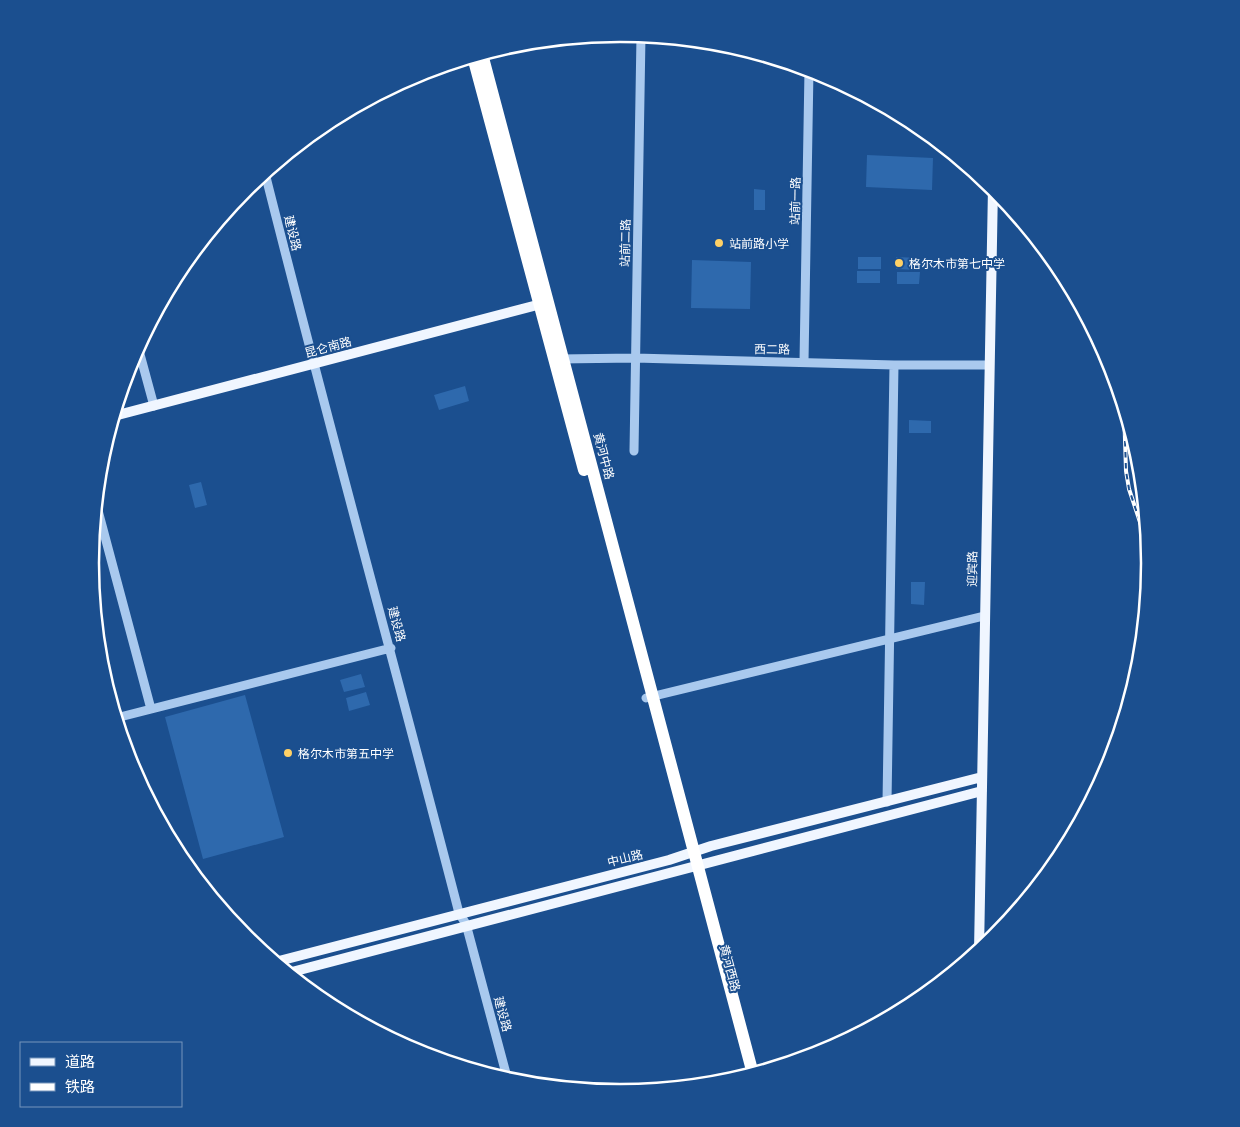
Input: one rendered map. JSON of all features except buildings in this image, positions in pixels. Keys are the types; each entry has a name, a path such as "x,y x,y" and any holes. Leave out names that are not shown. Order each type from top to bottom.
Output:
{"highway":[{"name":"黄河中路","path":"484,60 544,304"},
{"name":"黄河中路","path":"475,63 559,359 693,866"},
{"name":"黄河西路","path":"693,866 750,1068"},
{"name":"黄河西路","path":"693,866 742,1070"}],"main road":[{"name":"迎宾路","path":"979,940 993,200"},
{"name":"昆仑南路","path":"122,414 544,304"},
{"name":"中山路","path":"282,960 982,777"},
{"name":"中山路","path":"296,971 442,933 466,924 982,791"}],"street":[{"name":"站前二路","path":"634,451 641,43"},
{"name":"站前一路","path":"804,362 810,79"},
{"name":"建设路","path":"267,181 313,363 391,648 459,913 466,924 506,1071"},
{"name":"西二路","path":"559,359 635,358 894,365 989,364"},
{"path":"141,359 154,406"},
{"path":"887,802 888,638 894,365"},
{"path":"101,521 150,709"},
{"path":"649,697 984,616"},
{"path":"123,716 391,648"}],"shaded area":[{"path":"867,155 933,158 932,190 866,187"},
{"path":"754,189 765,190 765,210 754,210"},
{"path":"858,257 881,257 881,269 858,269"},
{"path":"896,257 919,258 919,270 896,269"},
{"path":"692,260 751,262 750,309 691,308"},
{"path":"857,271 880,271 880,283 857,283"},
{"path":"897,272 920,272 919,284 897,284"},
{"path":"465,386 469,401 439,410 434,395"},
{"path":"909,420 931,421 931,433 909,433"},
{"path":"201,482 207,505 195,508 189,485"},
{"path":"911,582 925,582 924,605 911,604"},
{"path":"361,674 365,687 344,692 340,680"},
{"path":"366,692 370,705 349,711 346,698"},
{"path":"245,695 284,837 203,859 165,717"}],"railway":[{"path":"1125,437 1126,471 1129,489 1139,519"}],"place":[{"name":"站前路小学","path":"719,243"},
{"name":"格尔木市第七中学","path":"899,263"},
{"name":"格尔木市第五中学","path":"288,753"}]}
